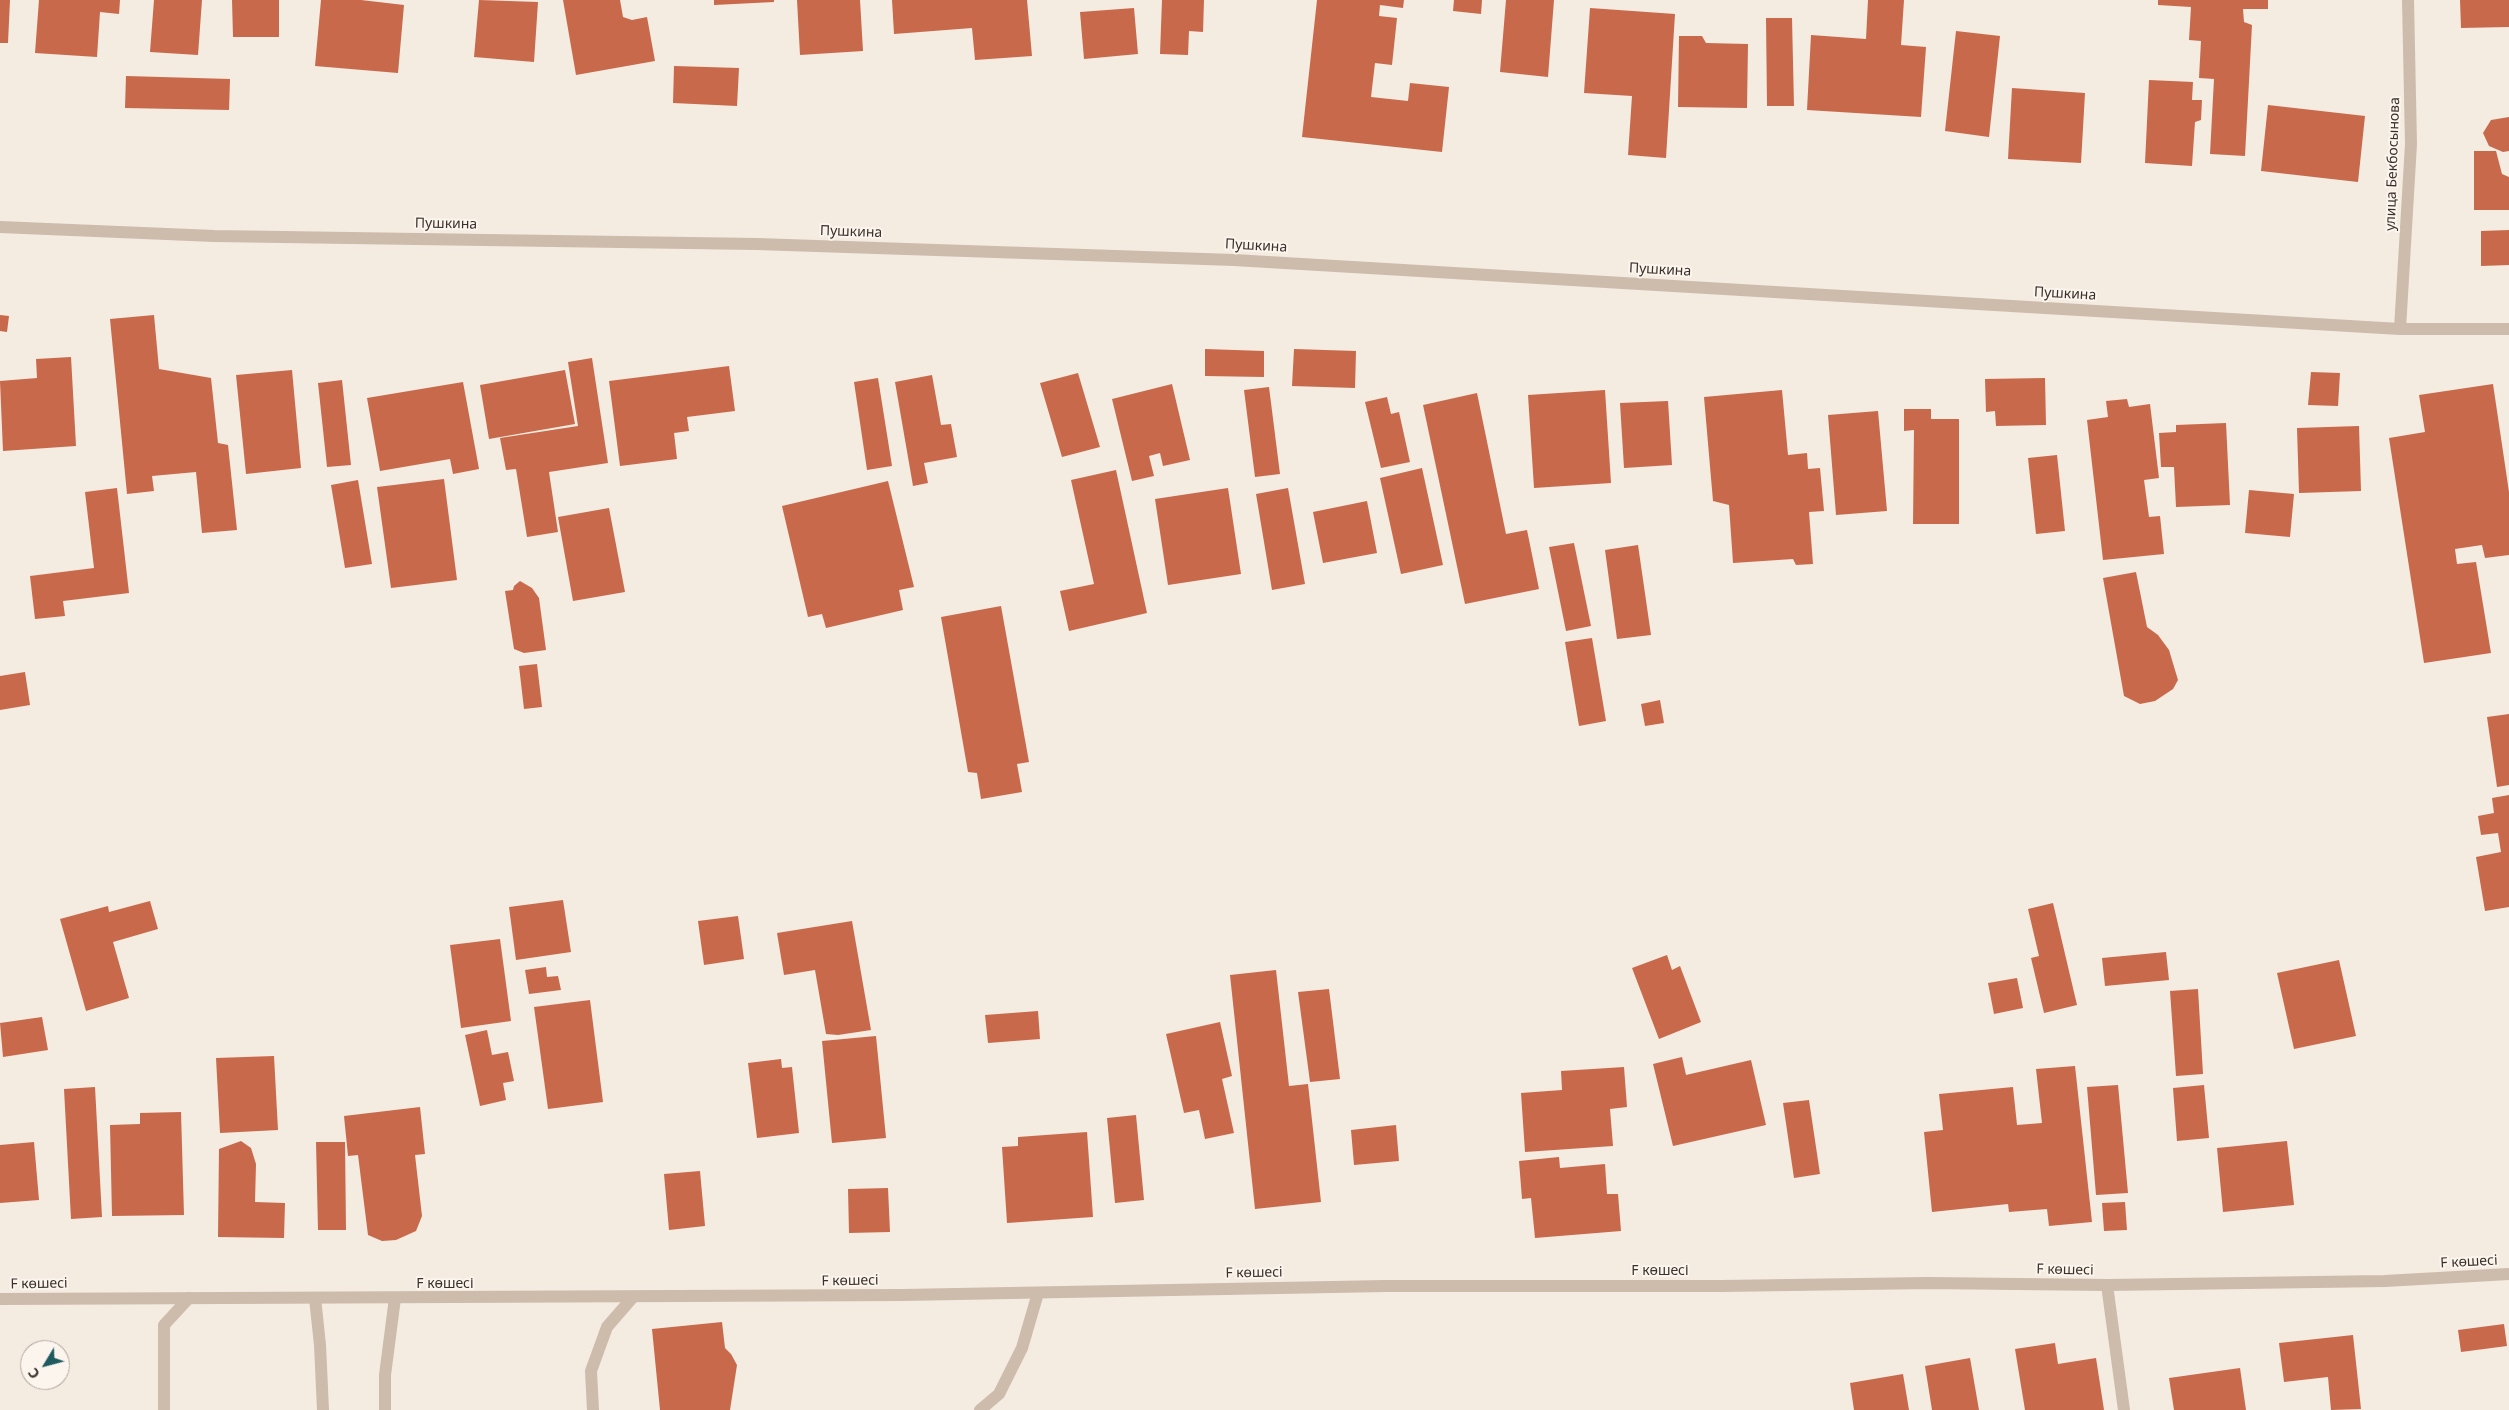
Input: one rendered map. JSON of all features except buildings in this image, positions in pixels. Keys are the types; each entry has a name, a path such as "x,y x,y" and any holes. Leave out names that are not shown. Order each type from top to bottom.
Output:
{"street":[{"name":"улица Бекбосынова","path":"2400,329 2411,144 2408,0"},
{"name":"Пушкина","path":"0,227 214,236 757,244 1234,260 2400,329 2509,329"},
{"name":"F көшесі","path":"0,1300 633,1298 1386,1286 1722,1286 1928,1283 2107,1285 2385,1281 2509,1274"},
{"path":"2107,1285 2124,1410"},
{"path":"980,1410 999,1394 1018,1356 1038,1293"},
{"path":"164,1410 164,1325 189,1298"},
{"path":"314,1298 320,1344 322,1410"},
{"path":"385,1410 385,1375 395,1298"},
{"path":"593,1410 591,1371 594,1362 607,1327 633,1298"}]}
